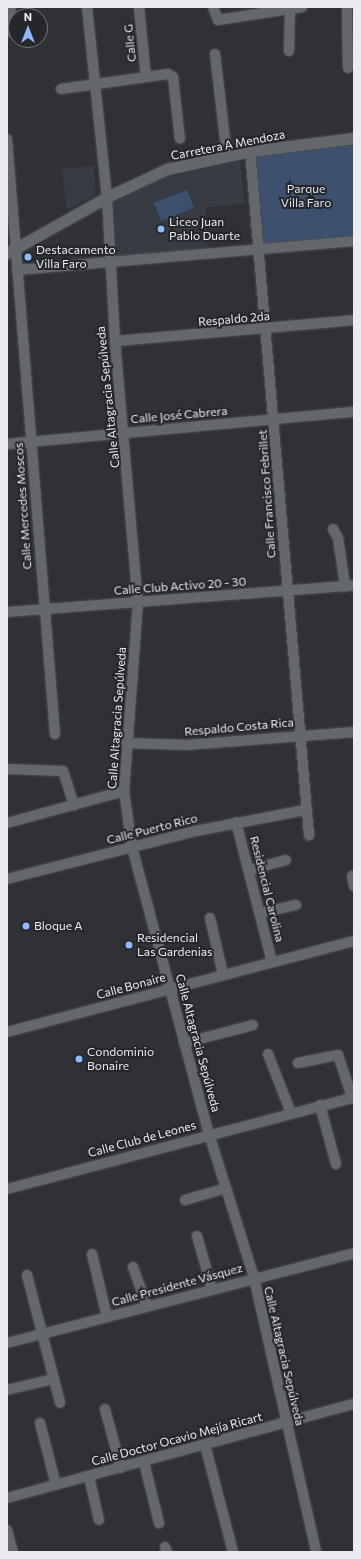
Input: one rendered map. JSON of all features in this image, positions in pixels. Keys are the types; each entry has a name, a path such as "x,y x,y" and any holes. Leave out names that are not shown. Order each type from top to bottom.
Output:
{"street":[{"path":"7,32 11,7"},
{"name":"Calle Altagracia Sepúlveda","path":"87,7 107,197 115,341 126,433 138,602 126,743 124,791 132,847 209,1134 254,1278 316,1552"},
{"name":"Calle G","path":"139,7 146,77"},
{"path":"212,7 216,20 302,7"},
{"path":"348,7 348,68"},
{"path":"289,52 290,9"},
{"path":"215,54 227,156"},
{"path":"61,89 146,77 173,77 180,139"},
{"name":"Calle Mercedes Moscos","path":"7,138 11,252 17,270 55,734"},
{"name":"Carretera A Mendoza","path":"11,252 107,197 167,169 250,152 354,138"},
{"name":"Calle Francisco Febrillet","path":"250,152 264,330 274,419 298,735 305,810 309,835"},
{"path":"17,270 257,252 354,241"},
{"name":"Respaldo 2da","path":"115,341 264,330 354,320"},
{"name":"Calle José Cabrera","path":"7,444 354,412"},
{"path":"333,529 338,538 349,586"},
{"name":"Calle Club Activo 20 - 30","path":"7,612 349,586"},
{"name":"Respaldo Costa Rica","path":"126,743 186,745 298,735 354,732"},
{"path":"7,769 63,771 74,805"},
{"path":"7,823 124,791"},
{"name":"Calle Puerto Rico","path":"7,879 236,822 305,810"},
{"name":"Residencial Carolina","path":"236,822 261,913 272,962"},
{"path":"249,870 286,860"},
{"path":"261,913 296,905"},
{"path":"210,918 223,974"},
{"name":"Calle Bonaire","path":"7,1032 223,974 354,941"},
{"path":"184,1043 253,1025"},
{"path":"268,1054 291,1113"},
{"path":"298,1063 338,1055 353,1097"},
{"name":"Calle Club de Leones","path":"7,1189 209,1134 353,1097"},
{"path":"320,1105 336,1164"},
{"path":"184,1200 226,1188"},
{"path":"197,1236 212,1289"},
{"name":"Calle Presidente Vásquez","path":"7,1343 354,1253"},
{"path":"92,1254 106,1317"},
{"path":"133,1267 147,1306"},
{"path":"27,1275 60,1403"},
{"path":"7,1390 53,1378"},
{"name":"Calle Doctor Ocavio Mejía Ricart","path":"7,1498 354,1404"},
{"path":"105,1409 121,1468"},
{"path":"40,1423 56,1485"},
{"path":"206,1445 233,1552"},
{"path":"144,1462 159,1523"},
{"path":"89,1476 99,1520"},
{"path":"7,1530 13,1552"}],"shaded area":[{"name":"Liceo Juan Pablo Duarte","path":"240,161 245,204 206,207 208,251 117,256 114,202 165,178"},
{"path":"94,166 95,195 67,210 62,169"}],"green space":[{"name":"Parque Villa Faro","path":"354,145 354,238 263,246 254,154"},
{"path":"187,190 194,208 161,221 154,203"}],"place":[{"name":"Liceo Juan Pablo Duarte","path":"161,229"},
{"name":"Destacamento Villa Faro","path":"28,257"},
{"name":"Bloque A","path":"26,926"},
{"name":"Residencial Las Gardenias","path":"129,945"},
{"name":"Condominio Bonaire","path":"79,1059"}]}
